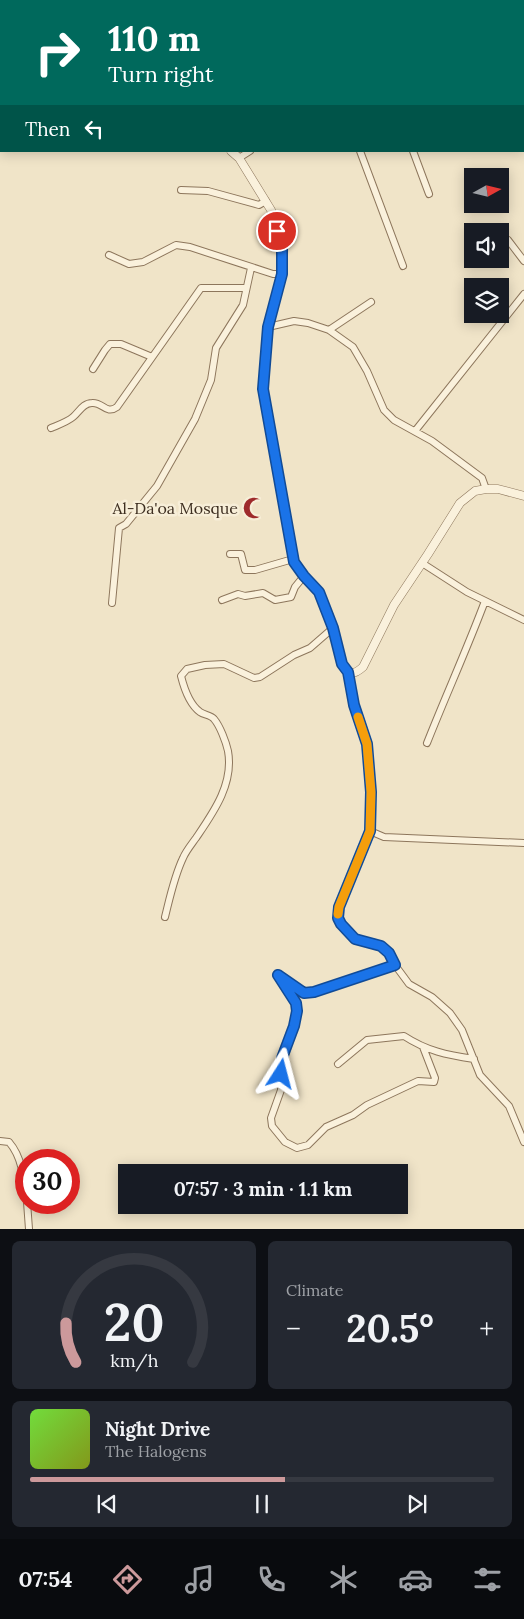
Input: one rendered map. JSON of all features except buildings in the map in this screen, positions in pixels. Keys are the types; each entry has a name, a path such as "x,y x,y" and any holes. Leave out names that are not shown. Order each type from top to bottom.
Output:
{"street":[{"path":"232,152 239,158 271,210 282,246 282,274 268,327 263,389 293,559 304,576 319,592 333,628 342,664 348,672 354,705 367,744 371,792 370,831 339,907 338,918 355,939 381,946 389,953 409,984 432,997 450,1013 462,1030 480,1075 509,1106 524,1142"},
{"path":"239,158 248,152"},
{"path":"360,152 403,266"},
{"path":"413,152 429,194"},
{"path":"181,190 208,192 259,205 266,201"},
{"path":"509,241 524,261"},
{"path":"109,255 128,264 143,262 176,244 251,268 273,274 282,274"},
{"path":"112,603 119,528 126,524 157,486 195,419 211,380 216,348 243,305 251,268"},
{"path":"51,428 72,418 84,406 90,403 113,410 202,288 246,288"},
{"path":"415,431 524,294"},
{"path":"329,330 370,302"},
{"path":"268,327 294,321 308,323 329,330 353,347 367,371 384,410 394,420 432,441 482,478 486,488"},
{"path":"93,369 110,344 121,344 152,358"},
{"path":"348,672 357,672 363,667 394,604 460,503 475,491 486,488 524,496"},
{"path":"230,554 241,554 245,570 256,570 293,559"},
{"path":"422,563 467,592 524,620"},
{"path":"222,600 238,594 246,596 264,593 275,600 291,597 295,587 304,576"},
{"path":"427,742 470,642 485,601"},
{"path":"165,916 173,884 184,856 224,792 229,771 228,750 219,728 213,718 201,712 192,704 181,676 187,669 205,665 224,664 254,678 260,677 294,655 310,648 333,628"},
{"path":"370,831 384,837 524,843"},
{"path":"395,965 314,992 304,993 278,975 296,1003 297,1011 294,1026 282,1058 281,1090 271,1118 272,1126 285,1142 297,1148 308,1145 326,1126 353,1115 367,1105 418,1081 434,1082 435,1078 423,1047"},
{"path":"338,1064 367,1040 404,1036 423,1047 446,1054 474,1059"},
{"path":"0,1141 9,1142 15,1149"},
{"path":"28,1214 30,1229"}],"slow traffic":[{"path":"338,914 339,907 370,831 371,792 367,744 358,717"}],"place":[{"name":"Al-Da'oa Mosque","path":"254,508"}],"route":[{"path":"277,231 282,246 282,274 268,327 263,389 280,478 290,546 294,562 319,592 333,628 342,664 348,672 354,705 367,744 371,792 370,831 339,907 338,918 355,939 381,946 389,953 395,965 314,992 304,993 278,975 296,1003 297,1011 294,1026 282,1058 281,1074"}]}
